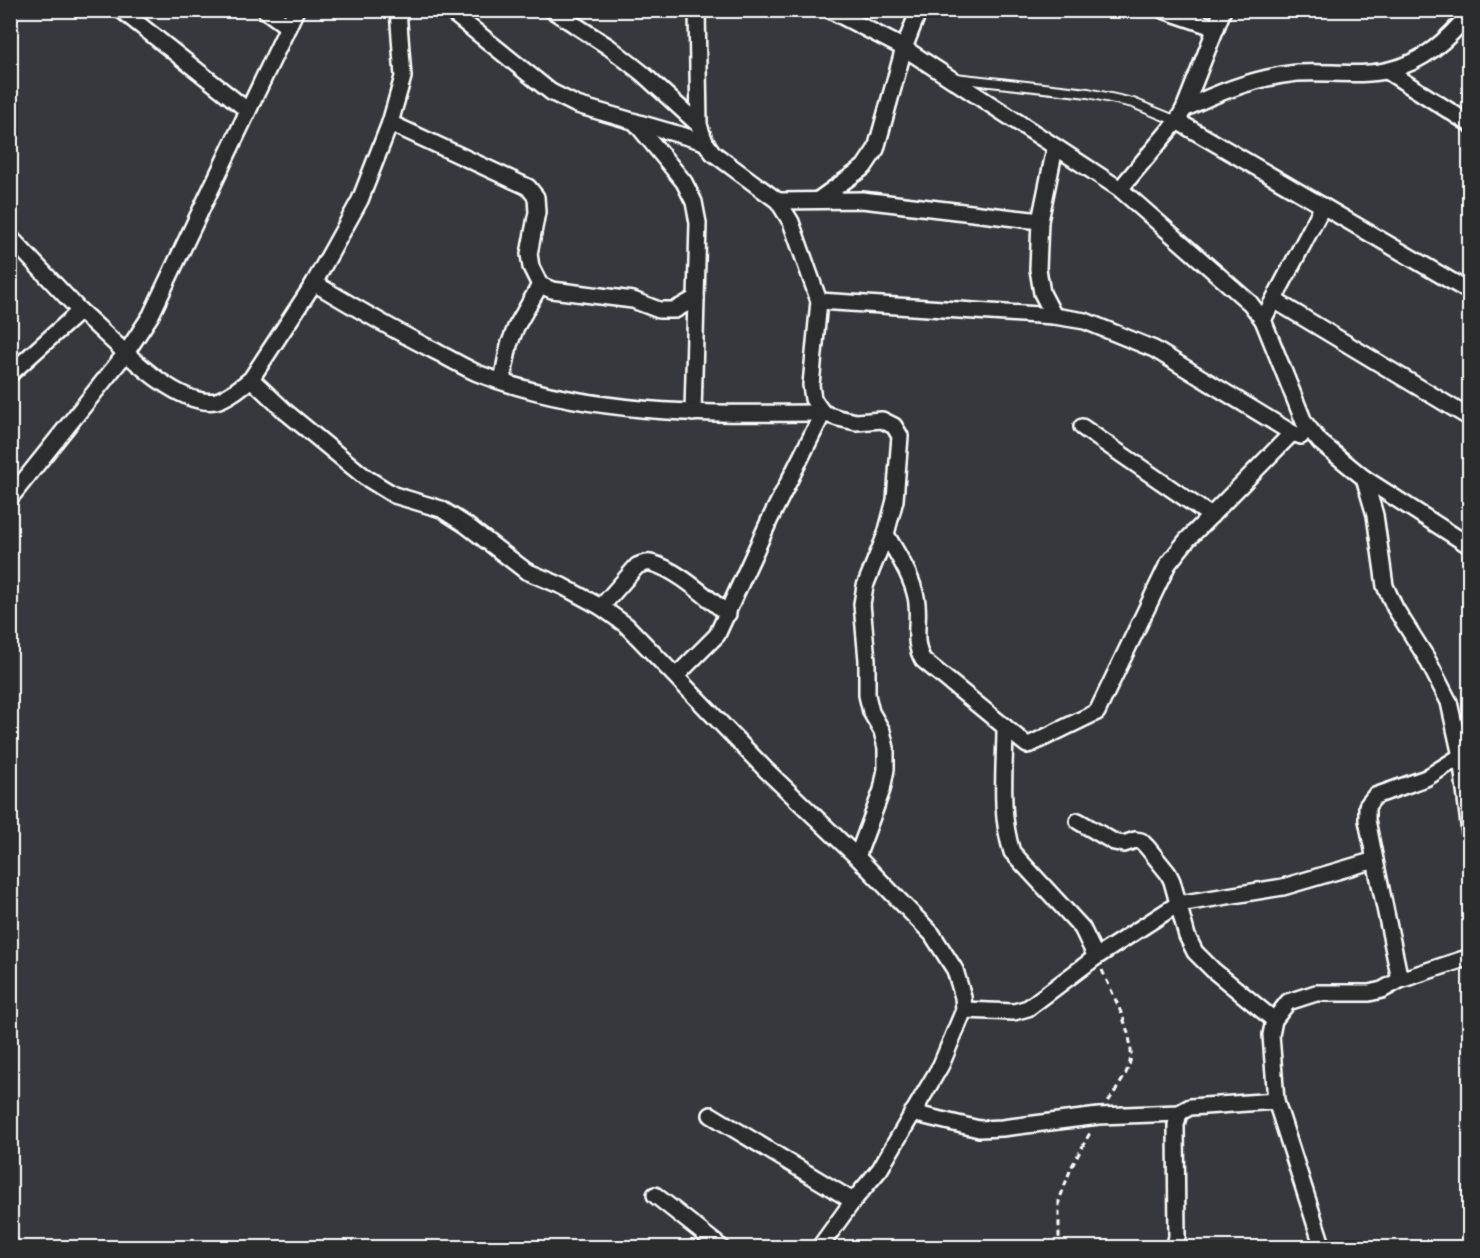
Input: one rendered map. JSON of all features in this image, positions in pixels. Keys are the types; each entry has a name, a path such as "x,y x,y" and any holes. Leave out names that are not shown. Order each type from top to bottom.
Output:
{"street":[{"path":"121,10 247,110"},
{"path":"265,10 288,27"},
{"path":"10,498 126,353 151,315 296,10"},
{"path":"10,237 80,311 126,353 173,391 192,400 216,401 237,390 251,379 314,283 360,200 390,123 402,77 398,10"},
{"path":"449,10 551,92 578,105 705,141"},
{"path":"552,10 609,47 642,73 699,125"},
{"path":"697,10 699,125 713,153 778,201 791,222 819,301 811,385 813,399 823,412"},
{"path":"830,10 904,48 1120,189 1250,303 1263,320 1304,422 1320,442 1364,478 1470,546"},
{"path":"818,200 864,167 876,149 904,48 919,10"},
{"path":"1163,10 1216,28"},
{"path":"1120,189 1180,115 1223,10"},
{"path":"1180,115 1214,94 1256,80 1297,73 1387,71 1411,63 1434,50 1470,13"},
{"path":"1387,71 1470,124"},
{"path":"1180,115 1323,206 1470,292"},
{"path":"635,122 684,182 694,202 698,223 693,413"},
{"path":"390,123 528,187 536,197 537,212 529,254 531,267 540,285 552,290 633,300 659,310 675,310 696,298"},
{"path":"1054,316 1042,293 1038,269 1040,221 1055,148"},
{"path":"778,201 862,200 1040,221"},
{"path":"1263,320 1323,206"},
{"path":"314,283 398,333 476,372 594,405 693,413 823,412 856,422 882,420 894,426 900,436 895,500 886,534 865,586 862,604 867,660 867,695 871,712 882,731 886,748 886,769 882,790 857,857"},
{"path":"502,381 512,336 540,285"},
{"path":"1274,300 1470,418"},
{"path":"819,301 1054,316 1084,321 1154,349 1292,433 1320,442"},
{"path":"10,374 80,311"},
{"path":"251,379 286,412 365,477 393,495 441,509 466,525 526,572 562,586 601,608 626,626 766,770 857,857 932,934 955,969 963,997 964,1010 941,1065 880,1169 853,1201 819,1248"},
{"path":"676,676 717,635 770,519 823,412"},
{"path":"1082,427 1211,516"},
{"path":"886,534 913,583 919,615 917,650 923,660 1027,745 1097,712 1168,564 1292,433"},
{"path":"1364,478 1375,515 1385,586 1395,608 1426,657 1449,702 1467,783 1470,833"},
{"path":"601,608 637,566 652,563 676,575 728,614"},
{"path":"1005,727 1006,836 1012,852 1082,928 1096,957"},
{"path":"1400,980 1366,819 1366,806 1375,796 1426,778 1444,769 1461,756"},
{"path":"1078,821 1114,842 1124,844 1135,840 1141,841 1172,881 1187,936 1194,952 1274,1020"},
{"path":"964,1010 1014,1012 1028,1008 1096,957 1178,904 1283,887 1375,860"},
{"path":"1323,1248 1276,1101 1271,1035 1274,1020 1288,1002 1316,993 1369,993 1382,990 1400,980 1470,957"},
{"path":"912,1113 979,1128 1002,1128 1099,1116 1179,1113 1190,1107 1276,1101"},
{"path":"1174,1248 1178,1237 1176,1125 1179,1113"},
{"path":"711,1115 853,1201"},
{"path":"655,1195 722,1248"}],"lane":[{"path":"948,77 1088,93 1180,115"}]}
